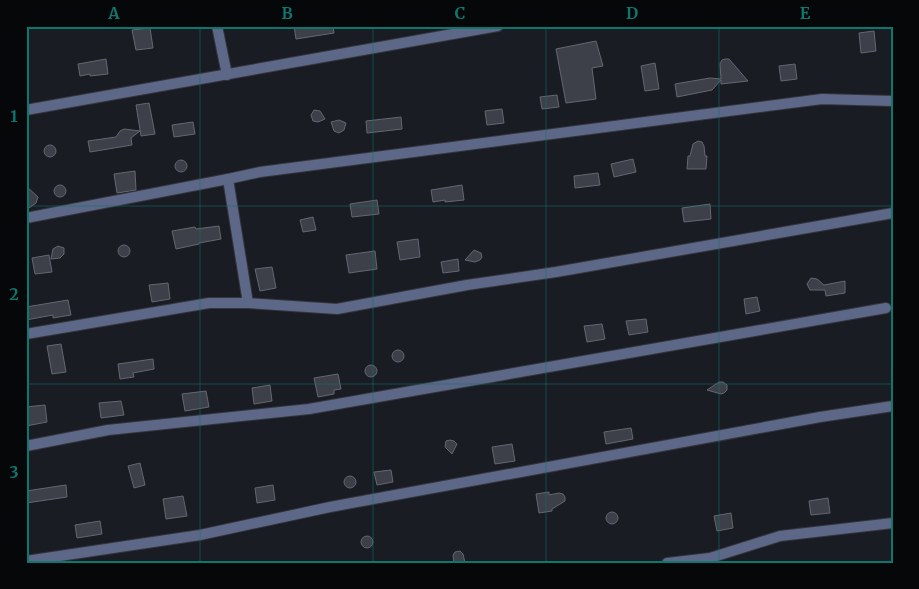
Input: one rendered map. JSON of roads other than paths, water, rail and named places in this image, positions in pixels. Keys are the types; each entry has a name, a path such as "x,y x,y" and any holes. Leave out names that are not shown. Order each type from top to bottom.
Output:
{"street":[{"path":"217,26 227,75"},
{"path":"26,110 498,26"},
{"path":"26,218 260,172 822,99 893,101"},
{"path":"228,179 248,303"},
{"path":"26,334 209,303 248,303 337,309 893,213"},
{"path":"26,446 108,430 309,409 886,308"},
{"path":"26,561 200,535 375,498 820,416 893,406"},
{"path":"667,563 710,558 780,536 893,523"}]}
